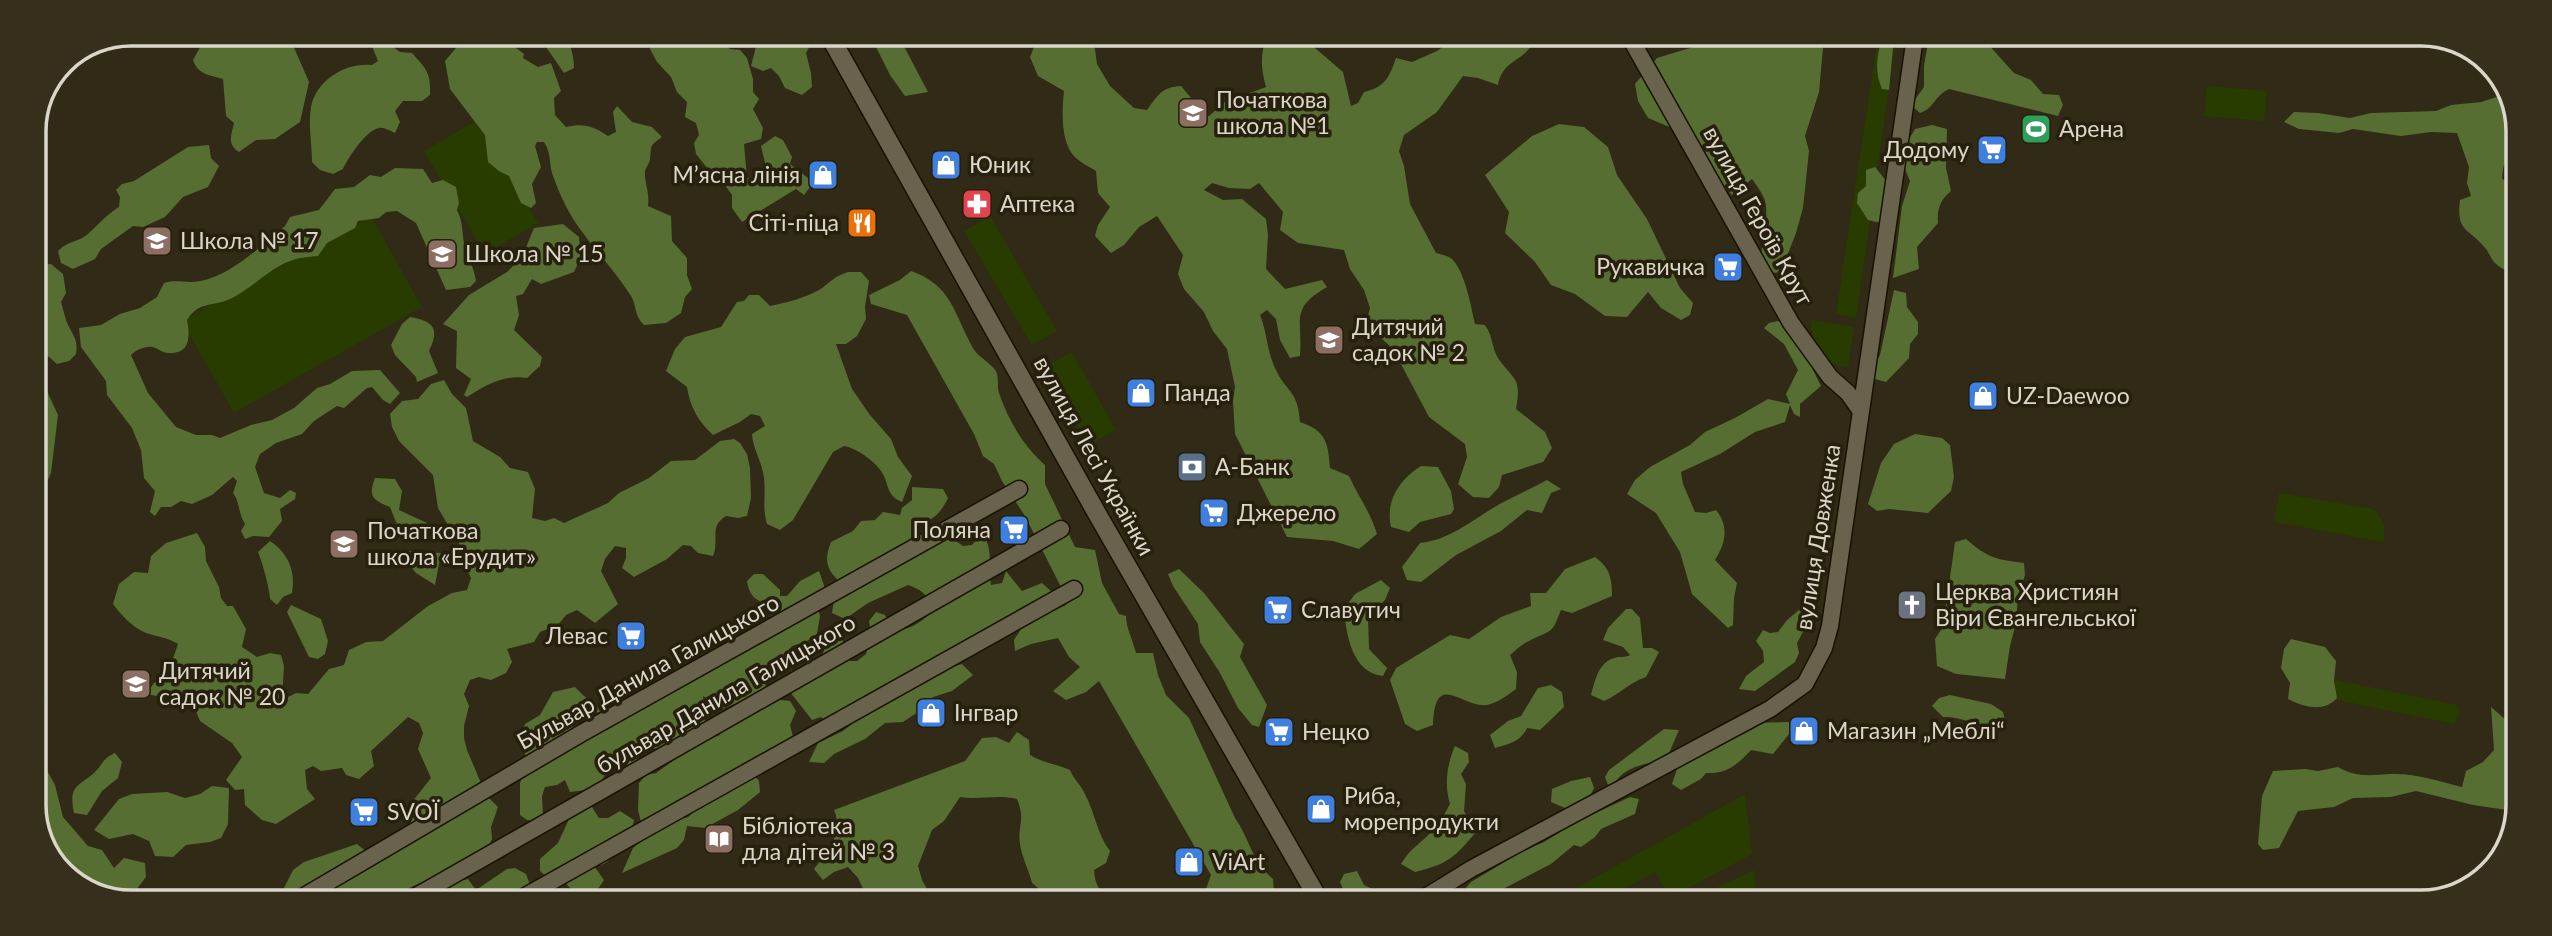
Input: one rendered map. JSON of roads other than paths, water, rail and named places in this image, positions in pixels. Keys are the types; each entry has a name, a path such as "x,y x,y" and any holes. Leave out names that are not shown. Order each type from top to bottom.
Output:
{"main road":[{"name":"вулиця Лесі Українки","path":"835,46 1114,543 1313,890"}],"street":[{"name":"вулиця Героїв Крут","path":"1635,46 1791,323 1830,377 1848,393 1860,410"},
{"name":"вулиця Довженка","path":"1437,890 1471,869 1770,709 1805,684 1824,648 1830,626 1914,46"},
{"name":"Бульвар Данила Галицького","path":"315,890 582,733 1019,489"},
{"name":"бульвар Данила Галицького","path":"427,890 1061,529"},
{"path":"536,890 1073,589"}],"place":[{"name":"Початкова школа №1","path":"1193,113"},
{"name":"Арена","path":"2036,129"},
{"name":"Додому","path":"1992,150"},
{"name":"Юник","path":"946,165"},
{"name":"Мʼясна лінія","path":"823,175"},
{"name":"Аптека","path":"977,204"},
{"name":"Сіті-піца","path":"862,223"},
{"name":"Школа № 17","path":"157,241"},
{"name":"Школа № 15","path":"442,254"},
{"name":"Рукавичка","path":"1728,267"},
{"name":"Дитячий садок № 2","path":"1329,340"},
{"name":"Панда","path":"1141,393"},
{"name":"UZ-Daewoo","path":"1983,396"},
{"name":"А-Банк","path":"1192,467"},
{"name":"Джерело","path":"1214,513"},
{"name":"Поляна","path":"1014,530"},
{"name":"Початкова школа «Ерудит»","path":"344,544"},
{"name":"Церква Християн Віри Євангельської","path":"1912,605"},
{"name":"Славутич","path":"1278,610"},
{"name":"Левас","path":"631,636"},
{"name":"Дитячий садок № 20","path":"136,684"},
{"name":"Інгвар","path":"931,713"},
{"name":"Магазин „Меблі“","path":"1804,731"},
{"name":"Нецко","path":"1279,732"},
{"name":"Риба, морепродукти","path":"1321,809"},
{"name":"SVOЇ","path":"364,812"},
{"name":"Бібліотека дла дітей № 3","path":"719,839"},
{"name":"ViArt","path":"1189,862"}]}
